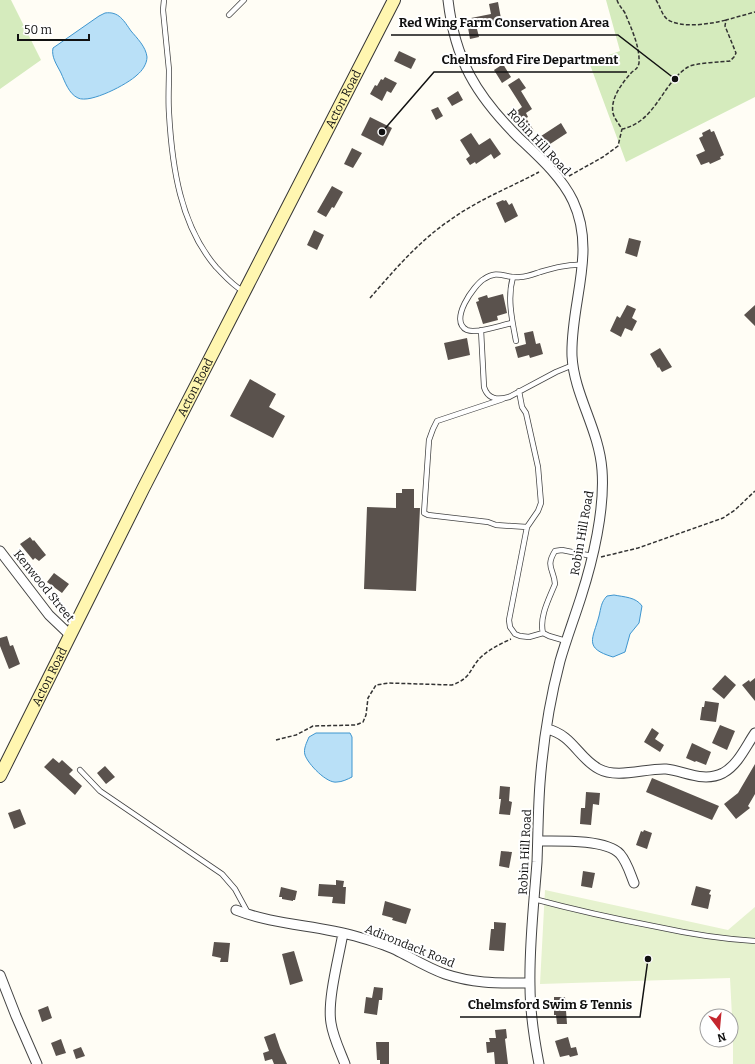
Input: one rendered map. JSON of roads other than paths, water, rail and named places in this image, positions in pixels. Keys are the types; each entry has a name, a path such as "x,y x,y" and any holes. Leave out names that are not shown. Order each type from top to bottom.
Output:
{"main road":[{"name":"Acton Road","path":"0,776 70,635 394,0"}],"street":[{"name":"Robin Hill Road","path":"448,0 459,52 470,77 496,113 548,166 560,181 573,202 580,222 583,265 574,327 572,354 577,383 599,446 602,471 602,495 592,556 581,598 566,641 556,677 547,729 540,784 530,983 534,1034 539,1064"},
{"name":"Kenwood Street","path":"0,551 49,615 70,635"},
{"path":"547,729 561,733 594,766 606,772 617,773 667,769 699,777 717,776 730,768 740,757 755,733"},
{"path":"538,841 591,843 612,849 621,855 634,882"},
{"name":"Adirondack Road","path":"236,910 249,915 290,924 343,933 383,945 443,973 467,980 488,983 530,983"},
{"path":"343,933 332,993 330,1015 331,1024 345,1064"},
{"path":"0,975 13,1010 37,1064"}],"lane":[{"path":"164,0 163,10 169,72 169,111 172,149 176,178 187,219 196,239 207,256 232,283 245,291"},
{"path":"229,15 244,0"},
{"path":"512,322 481,330 470,330 463,326 461,316 466,300 483,279 490,275 502,274 514,277 524,276 563,266 583,265"},
{"path":"514,277 510,290 512,322 516,341"},
{"path":"481,330 483,382 486,392 492,398 503,398"},
{"path":"527,528 496,525 488,522 428,515 424,513 429,440 437,421 519,392 556,372 573,365"},
{"path":"519,392 522,407 526,413 538,467 541,503 538,511 527,528 509,620 510,627 515,634 518,635 529,637 543,633 566,641"},
{"path":"543,633 543,617 555,584 555,579 550,564 555,551 562,550 592,556"},
{"path":"80,770 100,791 222,874 235,889 249,915"},
{"path":"534,899 610,918 671,930 716,938 755,941"}],"water":[{"path":"105,13 118,15 123,20 143,46 147,57 146,62 139,73 118,88 100,96 84,99 78,98 72,94 66,84 54,58 53,48"},
{"path":"614,595 633,599 642,606 639,623 630,634 625,652 613,657 597,650 592,642 602,603 607,596"},
{"path":"316,733 350,733 352,737 352,777 341,782 333,782 318,773 305,755 305,748 309,737"}],"place":[{"name":"Red Wing Farm Conservation Area","path":"675,79"},
{"name":"Chelmsford Fire Department","path":"382,132"},
{"name":"Chelmsford Swim & Tennis","path":"648,959"}]}
